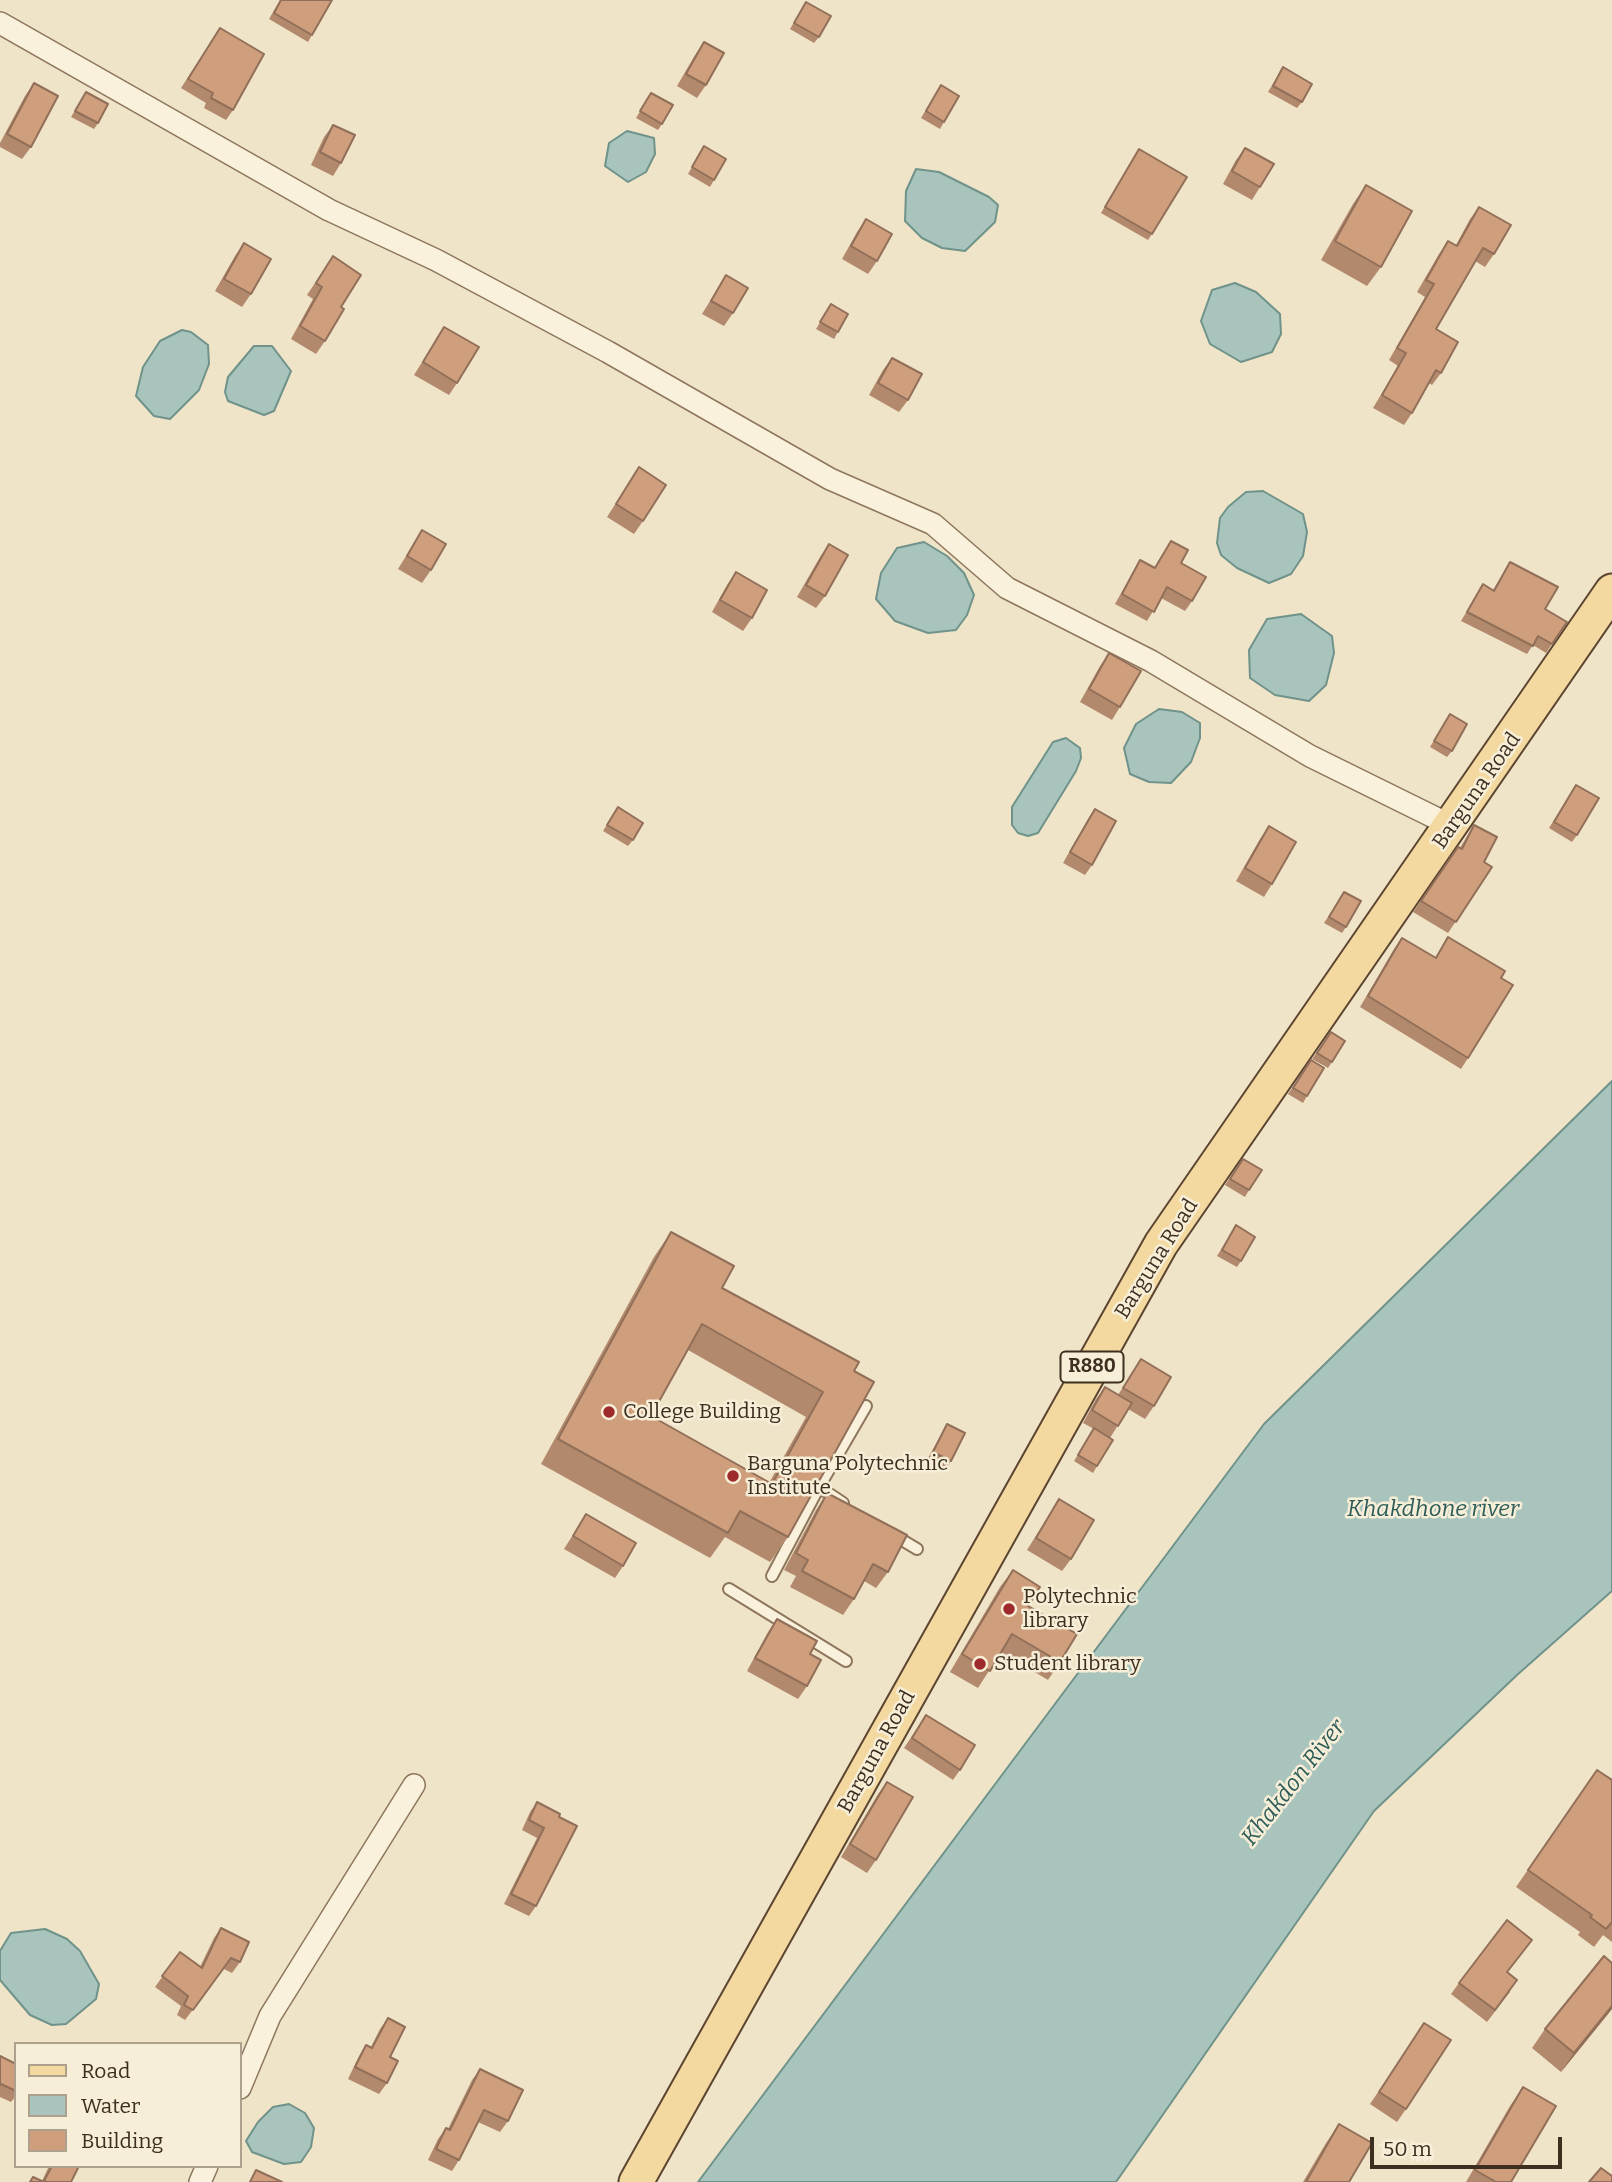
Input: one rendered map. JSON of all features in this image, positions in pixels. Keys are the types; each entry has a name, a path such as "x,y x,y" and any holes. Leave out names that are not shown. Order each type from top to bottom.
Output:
{"main road":[{"name":"Barguna Road","path":"636,2182 1161,1244 1612,592"}],"street":[{"path":"0,23 329,210 436,260 583,338 830,479 933,524 1007,588 1151,661 1310,756 1452,826"},
{"path":"242,2083 270,2016 414,1785"}],"lane":[{"path":"772,1576 866,1406"},
{"path":"819,1487 851,1508"},
{"path":"884,1529 916,1549"},
{"path":"729,1589 846,1661"}],"water":[{"path":"627,131 654,138 655,154 646,172 628,182 605,166 609,143"},
{"path":"916,169 939,172 989,197 998,205 995,222 965,251 942,248 922,238 905,221 906,191"},
{"path":"1235,283 1256,292 1280,314 1281,334 1272,352 1241,362 1210,344 1201,321 1212,290"},
{"path":"182,330 191,332 208,345 209,364 199,390 170,419 154,416 136,396 143,367 160,341"},
{"path":"254,346 272,346 291,371 274,411 264,415 228,401 225,392 228,377"},
{"path":"1263,491 1303,514 1307,532 1303,556 1291,574 1269,583 1237,568 1221,555 1217,543 1220,518 1228,507 1246,492"},
{"path":"924,542 947,556 964,573 974,595 967,615 956,630 928,633 895,621 876,599 881,573 897,548"},
{"path":"1301,614 1332,636 1334,653 1326,685 1309,701 1275,695 1250,678 1249,650 1267,619"},
{"path":"1159,709 1182,712 1200,723 1200,738 1191,762 1171,783 1149,782 1130,774 1124,748 1136,724"},
{"path":"1066,738 1080,748 1081,758 1076,771 1038,833 1028,836 1018,833 1012,825 1012,807 1053,742"},
{"name":"Khakdhone river","path":"1612,1081 1612,1591 1517,1675 1374,1811 1116,2182 698,2182 1264,1424"},
{"path":"45,1929 67,1939 80,1951 99,1984 96,1999 66,2024 52,2025 30,2015 0,1980 0,1951 11,1933"},
{"path":"289,2104 305,2113 314,2128 311,2147 301,2162 284,2164 252,2152 246,2141 258,2122 273,2107"}],"building":[{"path":"281,0 332,0 312,35 274,13"},
{"path":"806,2 831,16 819,37 794,23"},
{"path":"220,28 264,54 233,110 211,98 213,93 188,79"},
{"path":"704,42 724,53 706,85 686,74"},
{"path":"1283,67 1312,84 1302,102 1273,86"},
{"path":"34,83 58,96 31,147 7,134"},
{"path":"941,85 959,96 944,122 926,111"},
{"path":"86,92 108,104 98,123 75,111"},
{"path":"651,93 673,105 662,124 640,111"},
{"path":"333,125 355,135 341,163 320,152"},
{"path":"704,146 726,159 714,180 692,167"},
{"path":"1245,148 1274,164 1260,187 1232,171"},
{"path":"1139,149 1187,177 1152,234 1105,207"},
{"path":"1366,185 1412,211 1381,267 1335,241"},
{"path":"1479,207 1511,225 1494,254 1483,248 1436,329 1458,342 1441,373 1436,370 1412,413 1382,395 1406,353 1397,348 1434,284 1426,280 1448,241 1457,246"},
{"path":"866,219 892,234 877,261 851,246"},
{"path":"244,243 271,259 251,294 224,279"},
{"path":"333,256 361,275 341,307 344,309 325,341 300,326 322,287 316,283"},
{"path":"726,275 748,288 733,313 711,301"},
{"path":"831,304 848,314 838,332 820,322"},
{"path":"444,327 479,347 457,383 423,362"},
{"path":"892,358 922,374 908,400 878,383"},
{"path":"639,467 666,485 643,521 616,504"},
{"path":"422,530 446,544 431,570 407,556"},
{"path":"1171,541 1188,550 1181,563 1206,577 1192,601 1167,587 1154,612 1122,594 1140,560 1155,568"},
{"path":"829,544 848,555 825,596 806,585"},
{"path":"1510,562 1558,587 1545,609 1567,622 1552,644 1538,636 1533,646 1467,612 1483,584 1494,591"},
{"path":"736,572 767,590 752,618 720,600"},
{"path":"1109,653 1141,671 1120,707 1089,689"},
{"path":"1450,714 1467,724 1452,751 1434,741"},
{"path":"1576,785 1599,798 1577,835 1554,822"},
{"path":"618,807 643,823 633,840 607,825"},
{"path":"1095,809 1116,821 1092,865 1070,852"},
{"path":"1474,825 1497,837 1484,862 1492,867 1456,922 1421,901 1458,847 1462,849"},
{"path":"1269,826 1296,842 1272,884 1245,868"},
{"path":"1344,892 1361,901 1346,927 1329,917"},
{"path":"1448,937 1505,971 1501,978 1513,985 1468,1058 1368,996 1402,938 1436,958"},
{"path":"1331,1032 1345,1041 1332,1062 1317,1053"},
{"path":"1311,1060 1324,1068 1307,1096 1293,1088"},
{"path":"1243,1159 1262,1170 1249,1190 1230,1179"},
{"path":"1236,1225 1255,1237 1241,1261 1222,1250"},
{"name":"College Building","path":"671,1232 734,1266 722,1288 859,1362 854,1371 874,1382 788,1537 740,1511 728,1533 558,1439","holes":["702,1324 823,1392 772,1484 651,1416"]},
{"path":"1141,1359 1171,1377 1154,1406 1123,1388"},
{"path":"1105,1387 1132,1403 1118,1426 1092,1410"},
{"path":"947,1424 965,1433 951,1461 933,1452"},
{"path":"1094,1428 1113,1440 1097,1466 1078,1455"},
{"path":"827,1493 907,1535 888,1572 873,1564 854,1599 802,1571 808,1560 796,1553"},
{"path":"1059,1499 1094,1520 1071,1559 1036,1538"},
{"path":"586,1514 636,1543 623,1566 573,1536"},
{"path":"1013,1570 1040,1587 1028,1606 1077,1634 1060,1662 1012,1634 990,1671 962,1654"},
{"path":"777,1619 817,1641 810,1654 821,1660 807,1686 755,1658"},
{"path":"926,1715 975,1745 960,1770 912,1738"},
{"path":"1597,1770 1612,1780 1612,1922 1606,1929 1590,1917 1592,1915 1528,1870"},
{"path":"887,1782 913,1797 876,1860 850,1844"},
{"path":"537,1802 577,1826 536,1906 511,1894 544,1828 529,1820"},
{"path":"1507,1920 1532,1940 1507,1972 1517,1980 1495,2010 1459,1983"},
{"path":"221,1928 249,1942 240,1962 231,1958 193,2010 184,2005 188,1996 162,1976 180,1952 202,1968"},
{"path":"1604,1956 1612,1963 1612,2006 1574,2053 1545,2029"},
{"path":"388,2018 405,2027 390,2057 398,2061 387,2083 355,2067 366,2045 372,2048"},
{"path":"1424,2023 1451,2040 1406,2109 1379,2092"},
{"path":"0,2056 14,2063 14,2090 0,2085"},
{"path":"480,2069 523,2090 508,2121 484,2110 459,2160 436,2149 446,2128 450,2130"},
{"path":"1523,2087 1556,2106 1511,2182 1496,2182 1475,2170"},
{"path":"1339,2124 1372,2143 1349,2182 1306,2182"},
{"path":"51,2168 78,2168 71,2182 44,2181"},
{"path":"1601,2168 1612,2176 1612,2182 1589,2182"},
{"path":"256,2170 282,2182 250,2182"},
{"path":"33,2177 44,2182 30,2182"}],"place":[{"name":"College Building","path":"609,1412"},
{"name":"Barguna Polytechnic Institute","path":"733,1476"},
{"name":"Polytechnic library","path":"1009,1609"},
{"name":"Student library","path":"980,1664"}],"water label":[{"name":"Khakdon River","path":"1294,1783"}]}
